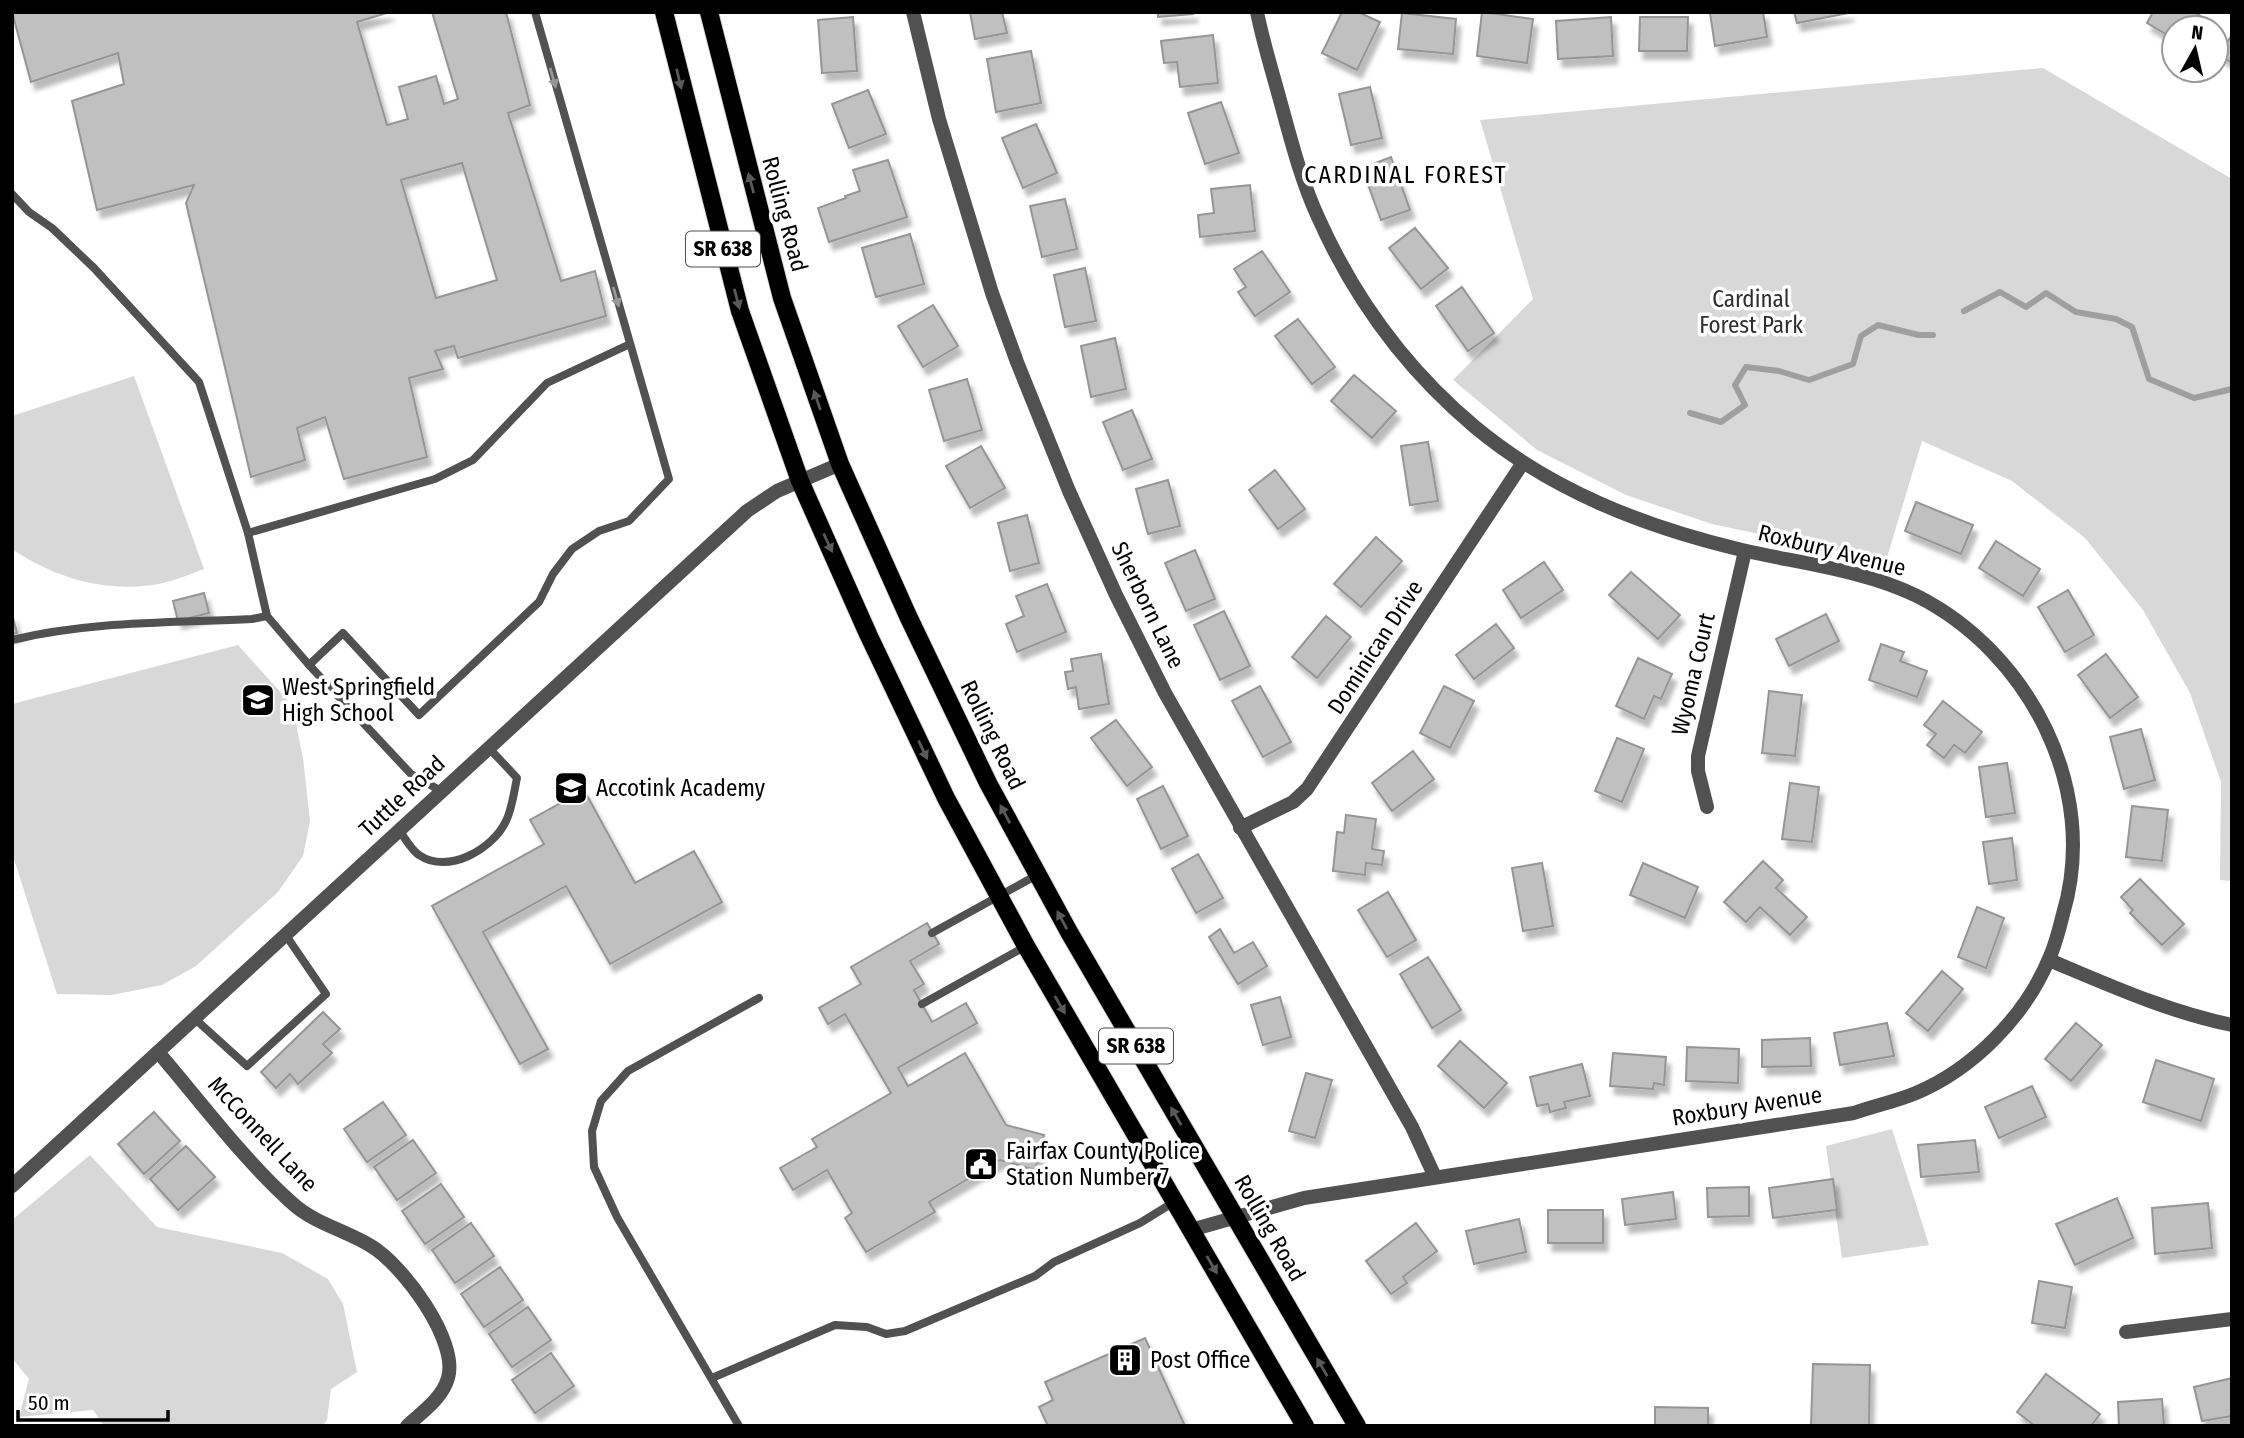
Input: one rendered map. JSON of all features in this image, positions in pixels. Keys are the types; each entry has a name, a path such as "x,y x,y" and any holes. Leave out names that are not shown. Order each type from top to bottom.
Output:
{"main road":[{"name":"SR 638","path":"664,12 740,311 800,481 868,634 946,798 1026,946 1305,1426"},
{"name":"Rolling Road","path":"709,12 782,298 841,464 908,616 965,736 1069,932 1357,1426"}],"street":[{"name":"Sherborn Lane","path":"913,12 939,119 992,293 1069,491 1116,595 1165,693 1412,1127 1435,1177"},
{"name":"Roxbury Avenue","path":"1191,1230 1304,1198 1854,1112 1916,1093 1958,1069 1994,1038 2032,991 2049,960 2070,885 2073,850 2071,816 2054,744 2037,710 2018,681 1970,630 1913,594 1887,584 1694,538 1621,513 1582,496 1522,464 1476,428 1419,374 1377,323 1343,268 1318,216 1298,164 1257,12"},
{"name":"Tuttle Road","path":"12,1186 747,511 777,491 841,464"},
{"name":"Dominican Drive","path":"1240,828 1293,803 1307,789 1522,464"},
{"name":"Wyoma Court","path":"1707,807 1698,771 1698,756 1745,551"},
{"path":"2049,960 2142,999 2232,1026"},
{"name":"McConnell Lane","path":"158,1052 260,1171 292,1203 320,1223 373,1247 401,1270 411,1284 444,1341 450,1370 443,1390 407,1426"},
{"path":"2126,1332 2232,1319"}],"lane":[{"path":"309,665 343,633 419,715 539,602 553,574 572,549 599,531 629,521 669,479 535,12"},
{"path":"12,194 94,268 199,382 248,533 267,616 411,774 441,791"},
{"path":"248,533 435,480 473,460 547,383 630,344"},
{"path":"12,640 113,626 267,616"},
{"path":"400,830 417,854 432,862 451,863 489,845 506,821 517,778 488,747"},
{"path":"932,933 1038,874"},
{"path":"194,1018 247,1066 326,994 285,934"},
{"path":"922,1004 1026,946"},
{"path":"739,1426 618,1217 594,1167 592,1131 601,1101 628,1071 759,999"},
{"path":"712,1378 835,1325 867,1327 886,1334 905,1331 1035,1276 1054,1262 1140,1223 1175,1201"}],"green space":[{"name":"Cardinal Forest Park","path":"2043,68 2232,179 2232,881 2220,880 2221,782 2190,693 2143,610 2085,538 2012,481 1922,441 1886,561 1712,524 1626,495 1537,450 1453,380 1533,299 1480,120"},
{"path":"134,376 204,569 178,579 133,587 97,584 61,575 12,549 12,416"},
{"path":"238,645 292,705 303,758 310,821 303,856 278,892 196,966 162,985 112,995 57,994 12,853 12,704"},
{"path":"1892,1129 1929,1245 1842,1258 1826,1146"},
{"path":"90,1155 157,1227 282,1253 328,1279 343,1304 357,1372 331,1389 327,1420 323,1426 104,1426 93,1410 19,1417 29,1379 12,1358 12,1220"}],"building":[{"path":"12,12 390,12 357,22 387,125 408,119 399,87 436,76 444,104 458,99 432,12 506,12 530,105 508,113 561,281 595,271 606,316 458,358 454,346 435,351 443,369 409,378 427,457 344,479 325,417 297,428 305,460 251,477 186,203 194,185 97,210 72,101 124,84 118,53 31,82","holes":["462,163 497,280 436,298 401,180"]},
{"path":"970,12 1002,12 1007,33 975,39"},
{"path":"1158,12 1193,12 1193,14 1158,17"},
{"path":"1342,12 1358,12 1380,22 1357,70 1322,53"},
{"path":"1482,12 1533,19 1527,63 1477,56"},
{"path":"1763,12 1767,37 1715,46 1710,13"},
{"path":"1794,12 1849,12 1849,13 1797,23"},
{"path":"2153,12 2197,14 2160,14 2160,31 2147,23"},
{"path":"1402,13 1456,19 1453,54 1398,49"},
{"path":"853,17 857,71 822,73 818,20"},
{"path":"1611,17 1613,56 1558,59 1556,21"},
{"path":"1640,17 1688,17 1687,51 1639,51"},
{"path":"1213,35 1218,83 1180,87 1177,62 1164,63 1161,41"},
{"path":"2232,35 2232,63 2230,62"},
{"path":"1031,51 1041,103 996,112 987,59"},
{"path":"1370,87 1382,138 1351,145 1339,94"},
{"path":"868,90 886,134 849,148 832,104"},
{"path":"1221,102 1239,153 1205,164 1188,113"},
{"path":"1036,124 1057,173 1023,188 1002,138"},
{"path":"1391,157 1410,210 1381,220 1362,168"},
{"path":"888,160 907,217 829,242 818,208 860,191 853,170"},
{"path":"1250,185 1255,231 1200,237 1198,215 1214,213 1211,189"},
{"path":"1065,199 1077,249 1042,257 1030,206"},
{"path":"1415,228 1448,268 1421,289 1389,248"},
{"path":"910,234 924,284 876,297 862,248"},
{"path":"1262,251 1290,292 1255,316 1238,292 1246,287 1234,269"},
{"path":"1085,268 1096,321 1065,327 1054,275"},
{"path":"1462,287 1494,333 1468,351 1436,306"},
{"path":"933,305 958,346 923,367 898,326"},
{"path":"1298,319 1335,367 1312,384 1275,336"},
{"path":"1115,338 1126,389 1091,397 1081,346"},
{"path":"1354,375 1396,411 1372,438 1331,401"},
{"path":"967,379 982,430 944,441 929,390"},
{"path":"1132,410 1152,459 1123,470 1103,422"},
{"path":"1428,442 1438,501 1410,505 1401,446"},
{"path":"981,446 1005,488 970,508 946,466"},
{"path":"1275,470 1305,509 1278,529 1249,490"},
{"path":"1168,480 1180,526 1148,534 1136,489"},
{"path":"1916,502 1973,525 1961,554 1905,531"},
{"path":"1027,515 1039,563 1010,571 998,523"},
{"path":"1376,537 1402,561 1361,607 1334,584"},
{"path":"1996,541 2040,569 2023,596 1979,568"},
{"path":"1195,550 1215,599 1186,611 1165,563"},
{"path":"1544,562 1563,590 1521,618 1503,590"},
{"path":"1631,572 1680,615 1658,639 1609,595"},
{"path":"1047,584 1066,632 1017,652 1006,624 1024,616 1016,596"},
{"path":"2068,590 2094,635 2065,652 2038,607"},
{"path":"204,593 209,613 178,621 173,601"},
{"path":"1224,611 1250,666 1220,680 1194,625"},
{"path":"12,614 17,633 12,634"},
{"path":"1826,614 1839,641 1789,666 1776,639"},
{"path":"1326,616 1351,637 1317,678 1292,657"},
{"path":"1496,624 1514,648 1474,679 1456,655"},
{"path":"1881,644 1904,652 1900,661 1927,671 1917,697 1869,680"},
{"path":"1101,654 1109,704 1079,709 1076,687 1068,689 1065,672 1073,671 1071,659"},
{"path":"2106,654 2138,697 2110,718 2078,675"},
{"path":"1638,658 1672,674 1661,699 1654,696 1644,719 1616,706"},
{"path":"1260,686 1291,742 1263,757 1232,701"},
{"path":"1444,686 1474,701 1450,748 1420,733"},
{"path":"1769,691 1802,695 1795,756 1762,753"},
{"path":"1943,701 1982,732 1965,753 1954,745 1944,758 1927,745 1936,734 1924,725"},
{"path":"1116,720 1152,767 1127,786 1091,738"},
{"path":"2141,729 2155,780 2124,789 2110,737"},
{"path":"1617,738 1644,749 1622,802 1595,791"},
{"path":"1413,751 1434,779 1392,811 1372,783"},
{"path":"2007,763 2015,813 1986,817 1979,767"},
{"path":"1790,783 1819,787 1812,842 1782,839"},
{"path":"1163,786 1188,836 1161,849 1137,799"},
{"name":"Accotink Academy","path":"584,790 635,883 694,851 722,902 610,964 566,886 483,932 548,1049 520,1064 432,906 544,844 530,820"},
{"path":"2132,806 2168,810 2162,861 2126,857"},
{"path":"1346,815 1376,819 1372,849 1384,851 1382,865 1366,863 1365,875 1333,871 1337,832 1344,833"},
{"path":"2012,838 2017,880 1989,884 1983,842"},
{"path":"1198,854 1223,898 1196,913 1172,869"},
{"path":"1763,861 1783,880 1776,888 1807,917 1790,935 1760,907 1746,922 1724,902"},
{"path":"1542,863 1553,926 1523,931 1512,868"},
{"path":"1643,863 1698,887 1685,918 1630,895"},
{"path":"2140,879 2184,924 2162,945 2130,913 2133,910 2121,897"},
{"path":"1388,892 1416,940 1387,957 1358,910"},
{"path":"1977,907 2004,918 1986,968 1958,957"},
{"path":"927,923 939,944 910,961 924,984 914,990 932,1022 966,1003 977,1023 898,1068 908,1086 965,1053 1006,1125 1044,1135 1035,1170 1000,1160 929,1202 935,1212 866,1252 845,1218 852,1213 827,1170 793,1190 780,1168 817,1147 812,1139 891,1093 845,1014 828,1024 819,1008 861,984 851,967"},
{"path":"1220,929 1234,953 1253,942 1267,966 1238,984 1209,937"},
{"path":"1428,957 1461,1010 1432,1028 1400,974"},
{"path":"1942,971 1963,989 1928,1031 1906,1013"},
{"path":"1280,997 1291,1037 1263,1045 1251,1005"},
{"path":"323,1012 340,1029 323,1044 332,1053 298,1084 290,1074 276,1088 261,1072"},
{"path":"1887,1023 1894,1056 1840,1065 1834,1033"},
{"path":"2076,1023 2102,1045 2071,1081 2045,1059"},
{"path":"1810,1038 1811,1066 1762,1067 1762,1040"},
{"path":"1460,1041 1507,1083 1484,1108 1438,1066"},
{"path":"1687,1047 1739,1049 1738,1083 1686,1081"},
{"path":"1613,1053 1666,1057 1664,1085 1654,1083 1653,1089 1610,1086"},
{"path":"2156,1060 2214,1079 2201,1121 2143,1102"},
{"path":"1582,1064 1590,1096 1564,1102 1566,1108 1550,1112 1548,1104 1537,1106 1530,1077"},
{"path":"1306,1073 1332,1080 1315,1138 1289,1131"},
{"path":"2032,1086 2046,1117 1999,1138 1985,1107"},
{"path":"383,1102 406,1135 367,1162 344,1129"},
{"path":"154,1112 180,1141 144,1174 118,1144"},
{"path":"413,1140 436,1173 397,1200 374,1167"},
{"path":"1975,1140 1979,1172 1921,1177 1918,1145"},
{"path":"186,1146 215,1177 178,1210 150,1179"},
{"path":"1833,1179 1837,1210 1773,1218 1769,1188"},
{"path":"441,1184 464,1217 425,1244 402,1211"},
{"path":"1749,1187 1749,1216 1708,1217 1707,1188"},
{"path":"1673,1192 1676,1219 1625,1225 1622,1199"},
{"path":"2117,1198 2133,1238 2075,1265 2056,1224"},
{"path":"2208,1203 2212,1248 2155,1254 2152,1208"},
{"path":"1548,1210 1603,1210 1603,1243 1548,1243"},
{"path":"1519,1219 1526,1252 1474,1264 1466,1231"},
{"path":"471,1223 494,1256 455,1283 432,1250"},
{"path":"1416,1223 1437,1251 1403,1277 1407,1283 1391,1294 1366,1261"},
{"path":"500,1267 523,1300 484,1327 461,1294"},
{"path":"2039,1281 2072,1287 2065,1328 2032,1323"},
{"path":"528,1307 551,1340 512,1367 489,1334"},
{"name":"Post Office","path":"1145,1338 1185,1426 1048,1426 1039,1407 1053,1400 1045,1382"},
{"path":"551,1353 574,1386 535,1413 512,1380"},
{"path":"1813,1364 1870,1365 1869,1426 1811,1426"},
{"path":"2046,1374 2100,1414 2091,1426 2035,1426 2017,1412"},
{"path":"2232,1378 2232,1416 2202,1421 2194,1387"},
{"path":"2162,1399 2164,1426 2119,1426 2118,1402"},
{"path":"1655,1407 1708,1408 1708,1426 1655,1426"}],"waterway":[{"path":"1964,311 2000,292 2026,307 2046,293 2076,312 2116,319 2132,327 2149,379 2194,398 2232,389"},
{"path":"1690,413 1721,422 1745,405 1735,385 1746,367 1779,371 1809,380 1853,364 1861,336 1878,325 1919,335 1933,335"}],"place":[{"name":"West Springfield High School","path":"258,700"},
{"name":"Accotink Academy","path":"571,788"},
{"name":"Fairfax County Police Station Number 7","path":"981,1164"},
{"name":"Post Office","path":"1125,1360"}],"district":[{"name":"CARDINAL FOREST","path":"1406,175"}]}
